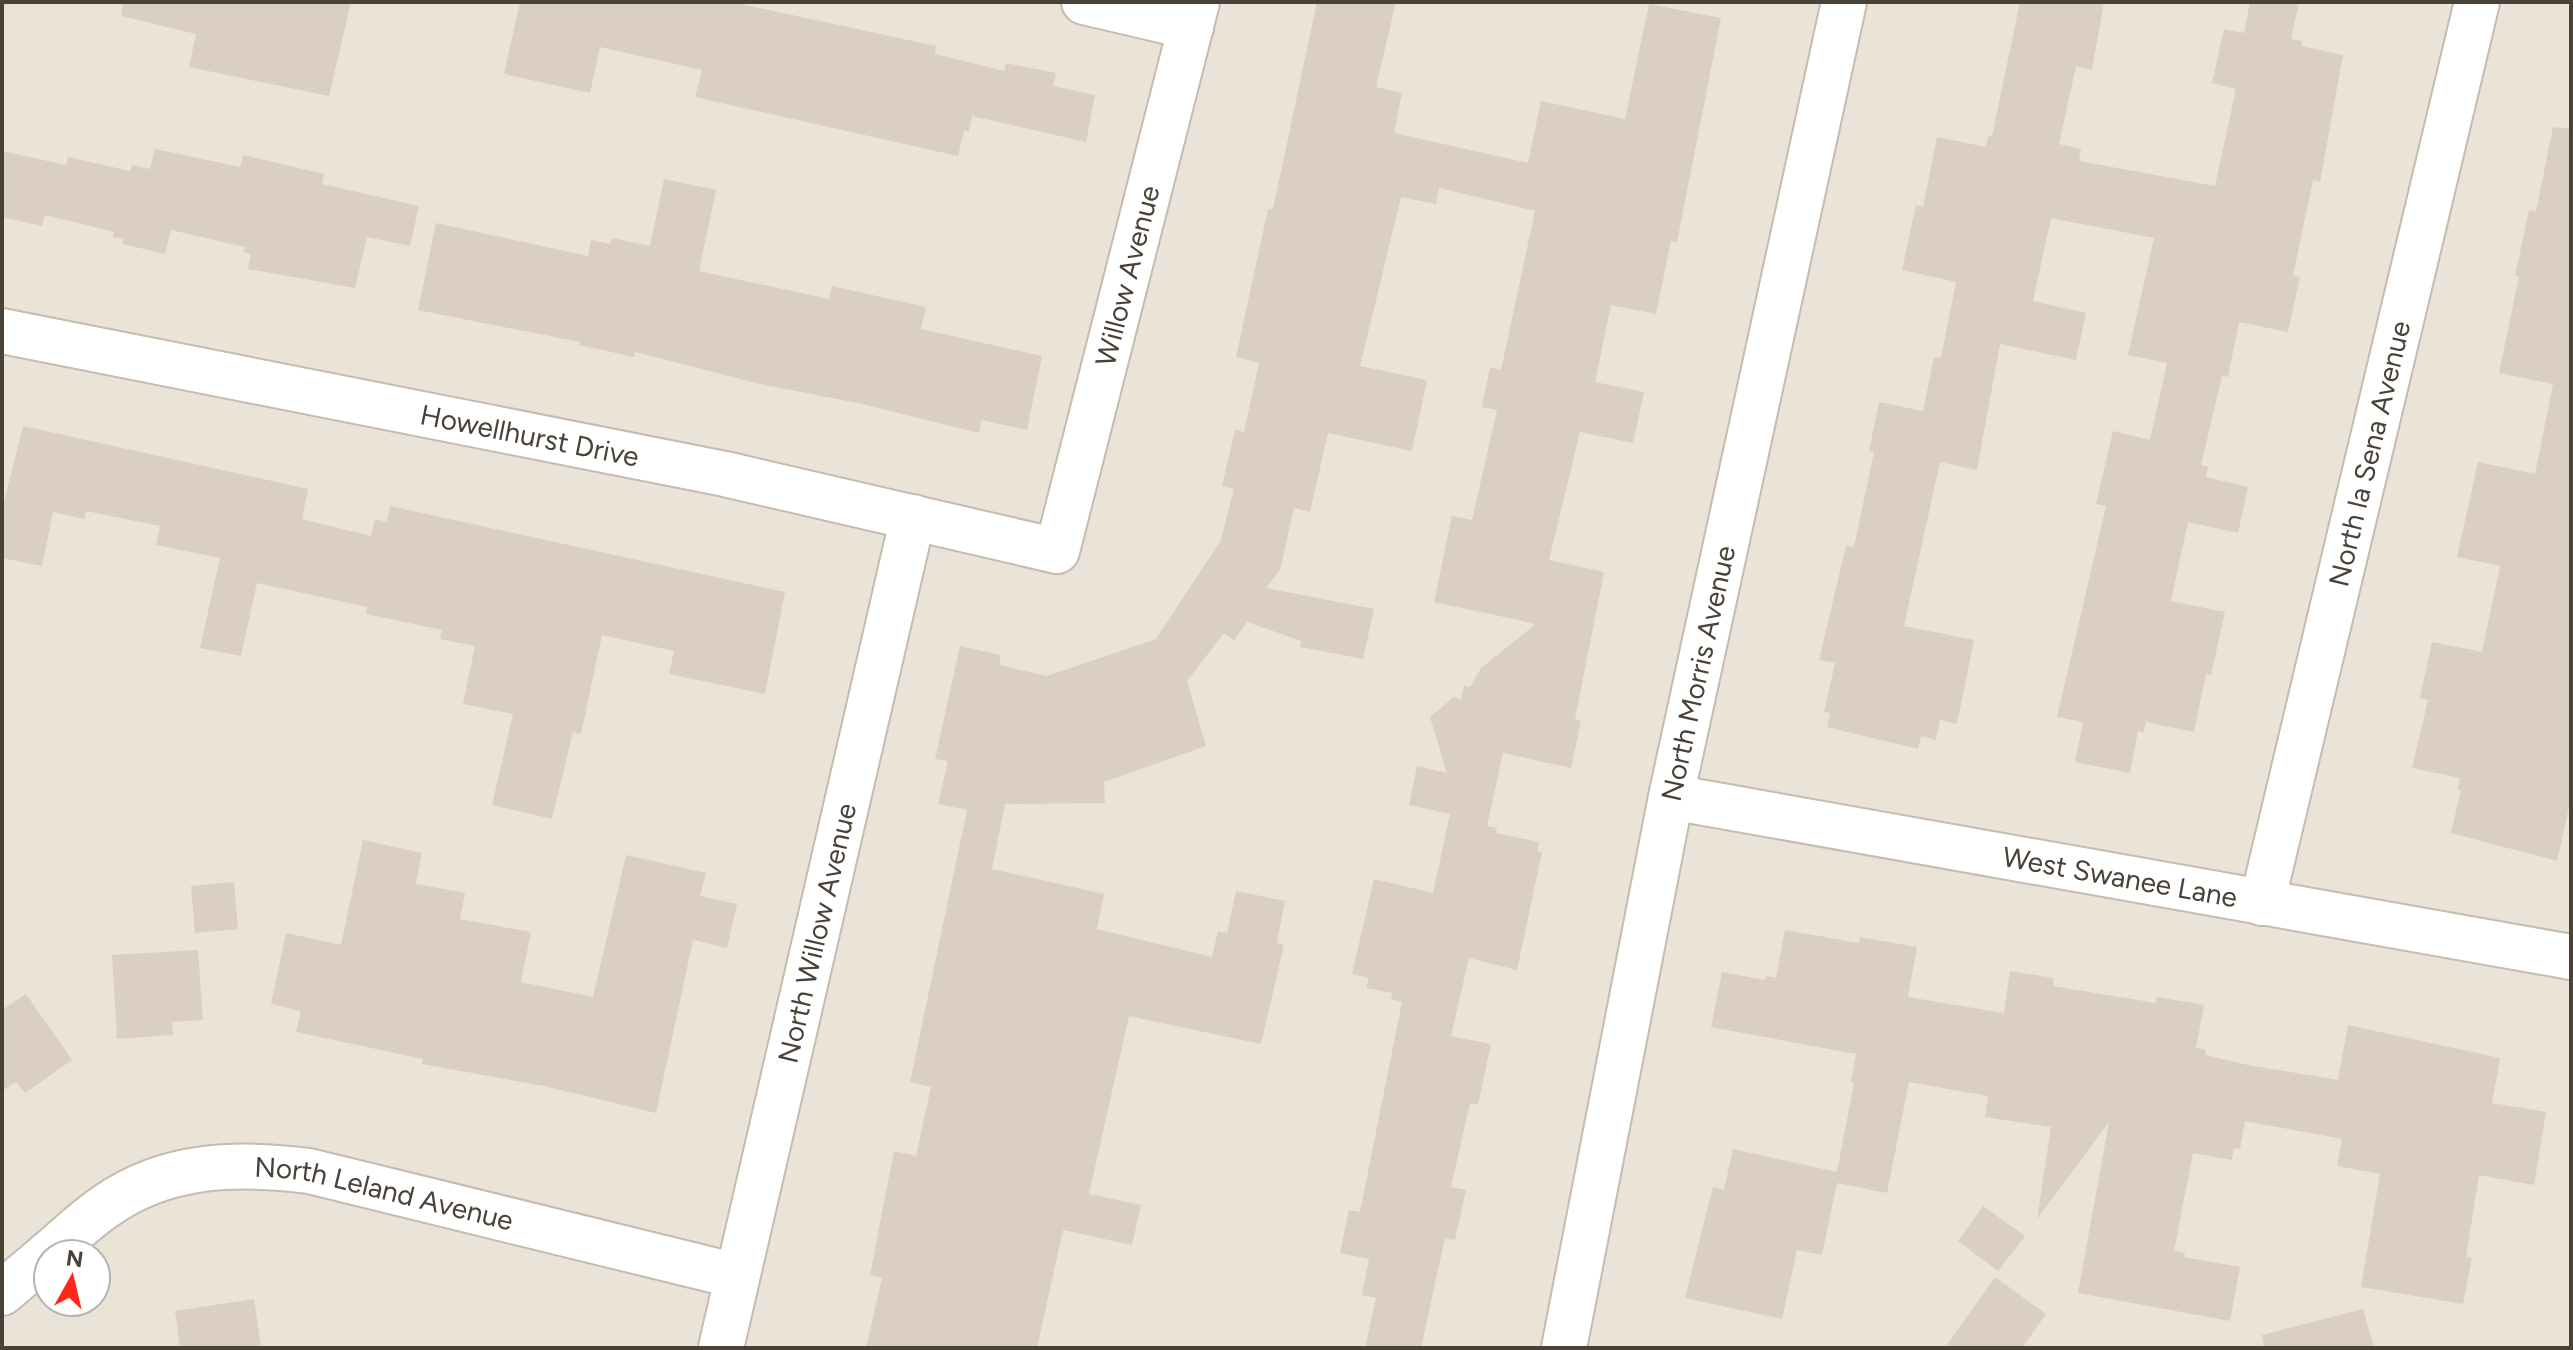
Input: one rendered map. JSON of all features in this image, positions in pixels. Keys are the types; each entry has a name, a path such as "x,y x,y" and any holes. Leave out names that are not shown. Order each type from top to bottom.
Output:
{"street":[{"path":"1084,2 1194,14"},
{"name":"North Morris Avenue","path":"1564,1348 1671,797 1844,2"},
{"name":"North la Sena Avenue","path":"2262,903 2477,2"},
{"name":"Willow Avenue","path":"1057,551 1194,14"},
{"name":"Howellhurst Drive","path":"2,331 725,474 1057,551"},
{"name":"North Willow Avenue","path":"721,1348 913,517"},
{"name":"West Swanee Lane","path":"1671,797 2571,957"},
{"name":"North Leland Avenue","path":"67,1238 105,1206 147,1182 199,1168 254,1164 309,1171 737,1276"},
{"name":"North Leland Avenue","path":"2,1293 32,1268"}],"shaded area":[{"path":"2,2 2571,2 2571,1348 2,1348"}],"building":[{"path":"123,2 351,2 329,96 189,67 196,34 121,16"},
{"path":"520,2 732,2 936,46 935,54 1004,71 1006,63 1056,73 1053,86 1095,95 1086,142 972,116 969,132 964,130 958,156 695,97 702,70 600,47 590,93 504,74"},
{"path":"1317,2 1396,2 1376,87 1402,93 1394,133 1528,163 1541,101 1625,119 1649,4 1721,18 1677,242 1671,241 1656,314 1611,305 1595,382 1644,392 1633,443 1580,432 1549,560 1604,572 1575,719 1581,721 1571,768 1503,753 1487,826 1497,828 1496,833 1539,842 1537,851 1542,852 1517,970 1469,958 1451,1036 1491,1044 1478,1105 1470,1103 1451,1187 1466,1190 1455,1240 1445,1238 1421,1348 1365,1348 1376,1298 1362,1295 1369,1259 1340,1253 1349,1210 1360,1212 1402,1002 1391,999 1392,993 1366,988 1369,978 1352,974 1374,879 1433,893 1450,814 1409,805 1417,766 1447,773 1430,717 1454,697 1461,700 1464,686 1470,687 1481,668 1536,624 1434,602 1452,516 1472,520 1497,410 1482,407 1490,367 1501,370 1535,211 1439,188 1436,204 1401,197 1360,366 1427,380 1412,451 1328,433 1310,512 1294,508 1280,570 1266,588 1374,609 1363,659 1300,647 1301,641 1247,622 1234,640 1224,633 1187,681 1206,746 1104,782 1105,803 1005,804 992,869 1104,894 1097,929 1212,957 1218,931 1227,933 1236,891 1285,901 1277,943 1284,945 1261,1044 1129,1016 1089,1194 1141,1205 1132,1245 1063,1230 1037,1348 866,1348 882,1278 870,1275 894,1151 916,1156 931,1087 910,1082 967,810 938,804 948,761 935,759 960,646 1001,655 999,665 1047,676 1156,639 1221,540 1234,489 1222,486 1235,430 1244,432 1259,363 1236,357 1268,209 1273,209"},
{"path":"2020,2 2104,2 2092,70 2076,66 2059,144 2081,149 2079,161 2215,186 2236,89 2212,83 2224,29 2244,33 2250,2 2299,2 2291,39 2302,41 2301,46 2343,55 2320,182 2313,180 2293,276 2300,277 2288,332 2239,322 2228,377 2222,376 2201,465 2208,467 2206,477 2248,487 2238,533 2188,522 2171,601 2225,612 2211,675 2206,674 2194,732 2146,722 2144,732 2138,731 2130,773 2075,762 2083,722 2057,717 2106,506 2096,504 2113,431 2150,440 2167,363 2128,355 2154,238 2051,218 2033,301 2086,313 2076,360 2000,344 1977,470 1940,462 1904,626 1974,640 1957,724 1940,720 1936,740 1921,736 1918,749 1827,727 1830,713 1824,712 1835,663 1819,660 1846,546 1854,547 1874,452 1869,451 1879,402 1923,411 1934,357 1941,358 1956,282 1902,270 1916,205 1923,207 1937,137 1986,147 1988,136 1992,136"},
{"path":"2553,127 2571,129 2571,798 2557,861 2451,833 2461,790 2457,790 2460,778 2412,768 2428,700 2420,698 2432,642 2482,652 2500,566 2457,557 2478,462 2535,474 2553,384 2499,373 2529,210 2536,212"},
{"path":"155,149 240,167 243,155 324,174 322,184 419,206 410,246 367,237 355,288 248,269 251,254 243,252 245,247 171,230 165,254 123,244 123,239 113,237 114,232 45,215 42,226 2,217 2,151 66,165 68,157 130,171 132,165 150,169"},
{"path":"664,179 716,190 699,271 829,299 832,286 926,307 921,329 1042,356 1027,430 981,420 979,433 858,403 760,384 635,352 634,357 579,345 580,342 418,310 436,223 588,256 591,240 610,244 612,238 650,246"},
{"path":"23,426 308,489 302,519 371,536 375,519 387,522 390,506 785,592 765,694 669,674 674,651 602,635 581,734 573,732 552,819 492,805 513,714 463,704 475,646 440,639 442,630 366,614 367,607 257,583 241,656 200,648 220,558 156,545 160,526 86,511 84,519 53,512 42,566 2,558 2,509"},
{"path":"363,840 422,853 416,884 465,893 460,919 531,932 521,982 593,997 626,855 706,873 700,896 737,904 727,948 693,940 656,1113 544,1086 422,1064 423,1059 296,1032 301,1011 271,1004 286,933 341,945"},
{"path":"234,882 238,929 195,933 191,886"},
{"path":"1785,930 1859,943 1860,937 1917,947 1908,997 2004,1013 2010,971 2054,978 2053,986 2156,1003 2157,997 2204,1005 2196,1048 2206,1050 2205,1055 2248,1065 2338,1080 2348,1025 2500,1058 2492,1103 2546,1112 2534,1185 2479,1175 2466,1257 2472,1258 2463,1304 2361,1287 2380,1174 2337,1166 2342,1139 2245,1121 2240,1149 2234,1148 2232,1160 2193,1153 2174,1251 2185,1253 2184,1257 2240,1267 2230,1321 2078,1293 2109,1122 2037,1219 2051,1127 1985,1117 1988,1096 1909,1082 1887,1193 1837,1183 1822,1255 1797,1250 1782,1319 1685,1298 1713,1187 1724,1190 1733,1149 1837,1172 1854,1083 1851,1082 1856,1054 1711,1027 1722,972 1765,980 1766,976 1776,978"},
{"path":"198,950 203,1020 172,1022 173,1035 117,1039 112,955"},
{"path":"26,994 72,1060 25,1093 16,1082 2,1091 2,1010"},
{"path":"1983,1206 2025,1236 1998,1271 1958,1241"},
{"path":"1995,1277 2046,1314 2022,1348 1945,1348"},
{"path":"254,1299 261,1348 180,1348 175,1311"},
{"path":"2363,1309 2374,1348 2264,1348 2262,1335"}]}
